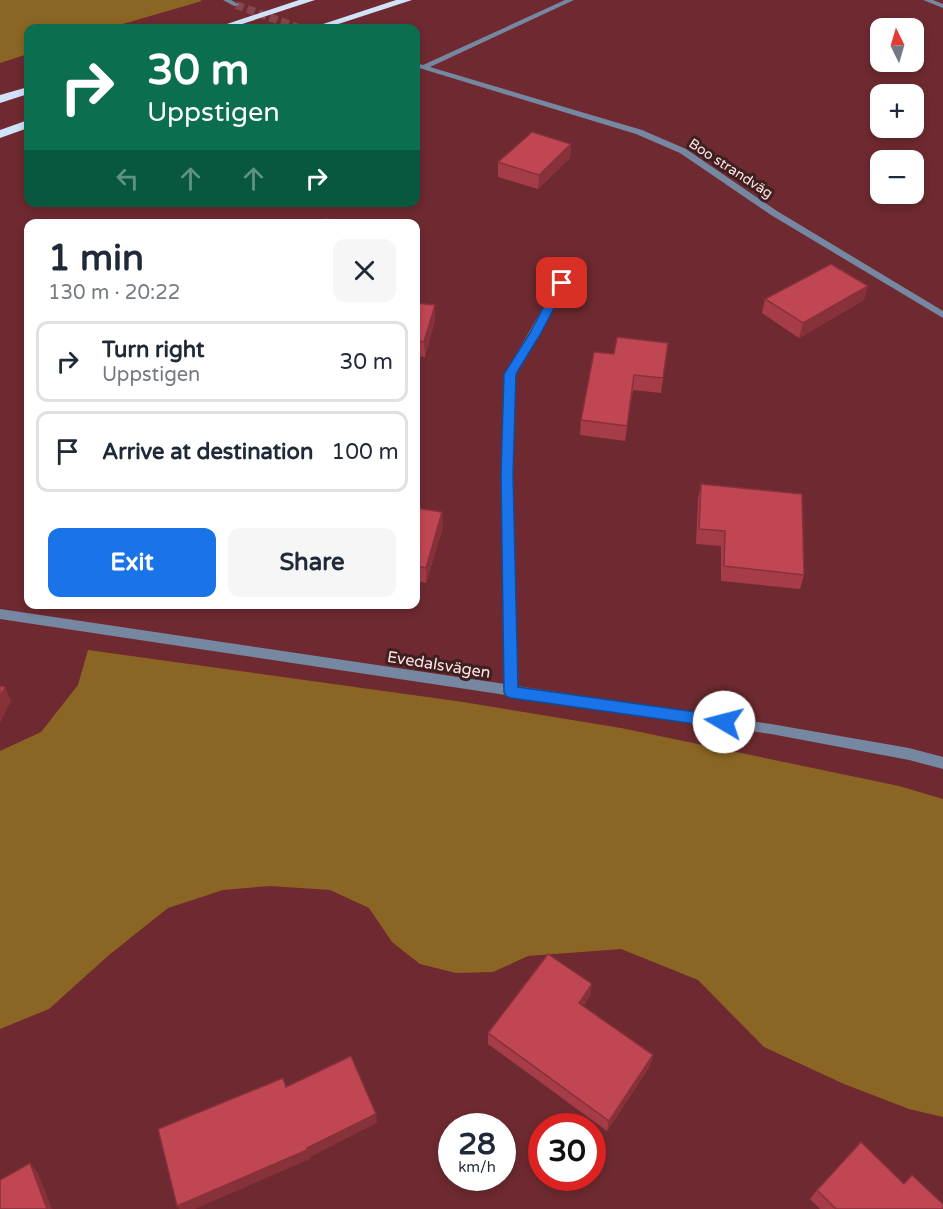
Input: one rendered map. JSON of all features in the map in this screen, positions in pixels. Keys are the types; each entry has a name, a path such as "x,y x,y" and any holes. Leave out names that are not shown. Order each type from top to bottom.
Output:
{"highway":[{"path":"233,24 310,0"},
{"path":"329,24 407,0"},
{"path":"0,99 24,91"},
{"path":"0,134 24,125"}],"street":[{"path":"226,0 236,5"},
{"path":"420,66 571,0"},
{"path":"926,0 943,6"},
{"name":"Boo strandväg","path":"420,66 639,132 683,151 774,213 943,315"},
{"path":"511,692 507,474 510,374 536,333 562,283"},
{"name":"Evedalsvägen","path":"0,614 771,729 909,754 943,763"}],"shaded area":[{"path":"0,0 202,1 123,24 24,24 24,55 0,63"},
{"path":"88,650 463,702 621,728 899,786 943,799 943,1117 909,1109 844,1084 764,1047 698,980 621,949 528,956 493,972 456,973 420,964 392,942 369,908 330,890 270,886 223,890 168,908 109,955 49,1009 0,1029 0,751 41,732 78,685"}],"building":[{"path":"532,132 571,144 539,175 498,162"},
{"path":"831,264 868,286 803,323 765,299"},
{"path":"420,303 435,305 424,342 420,342"},
{"path":"617,337 668,343 663,378 634,375 627,426 581,420 594,352 614,354"},
{"path":"701,484 802,494 804,575 724,566 725,531 699,529"},
{"path":"420,509 442,512 426,568 420,567"},
{"path":"0,686 5,687 0,696"},
{"path":"548,954 592,984 579,1003 653,1055 609,1121 606,1119 606,1113 598,1113 488,1033"},
{"path":"351,1056 376,1114 307,1150 177,1206 158,1129 283,1078 286,1087"},
{"path":"861,1142 904,1184 912,1175 943,1204 943,1209 836,1209 817,1190"},
{"path":"30,1163 47,1209 0,1209 0,1180"}],"tunnel":[{"path":"236,5 288,24"}],"route":[{"path":"562,283 536,333 510,374 507,474 511,692 724,722"}]}
